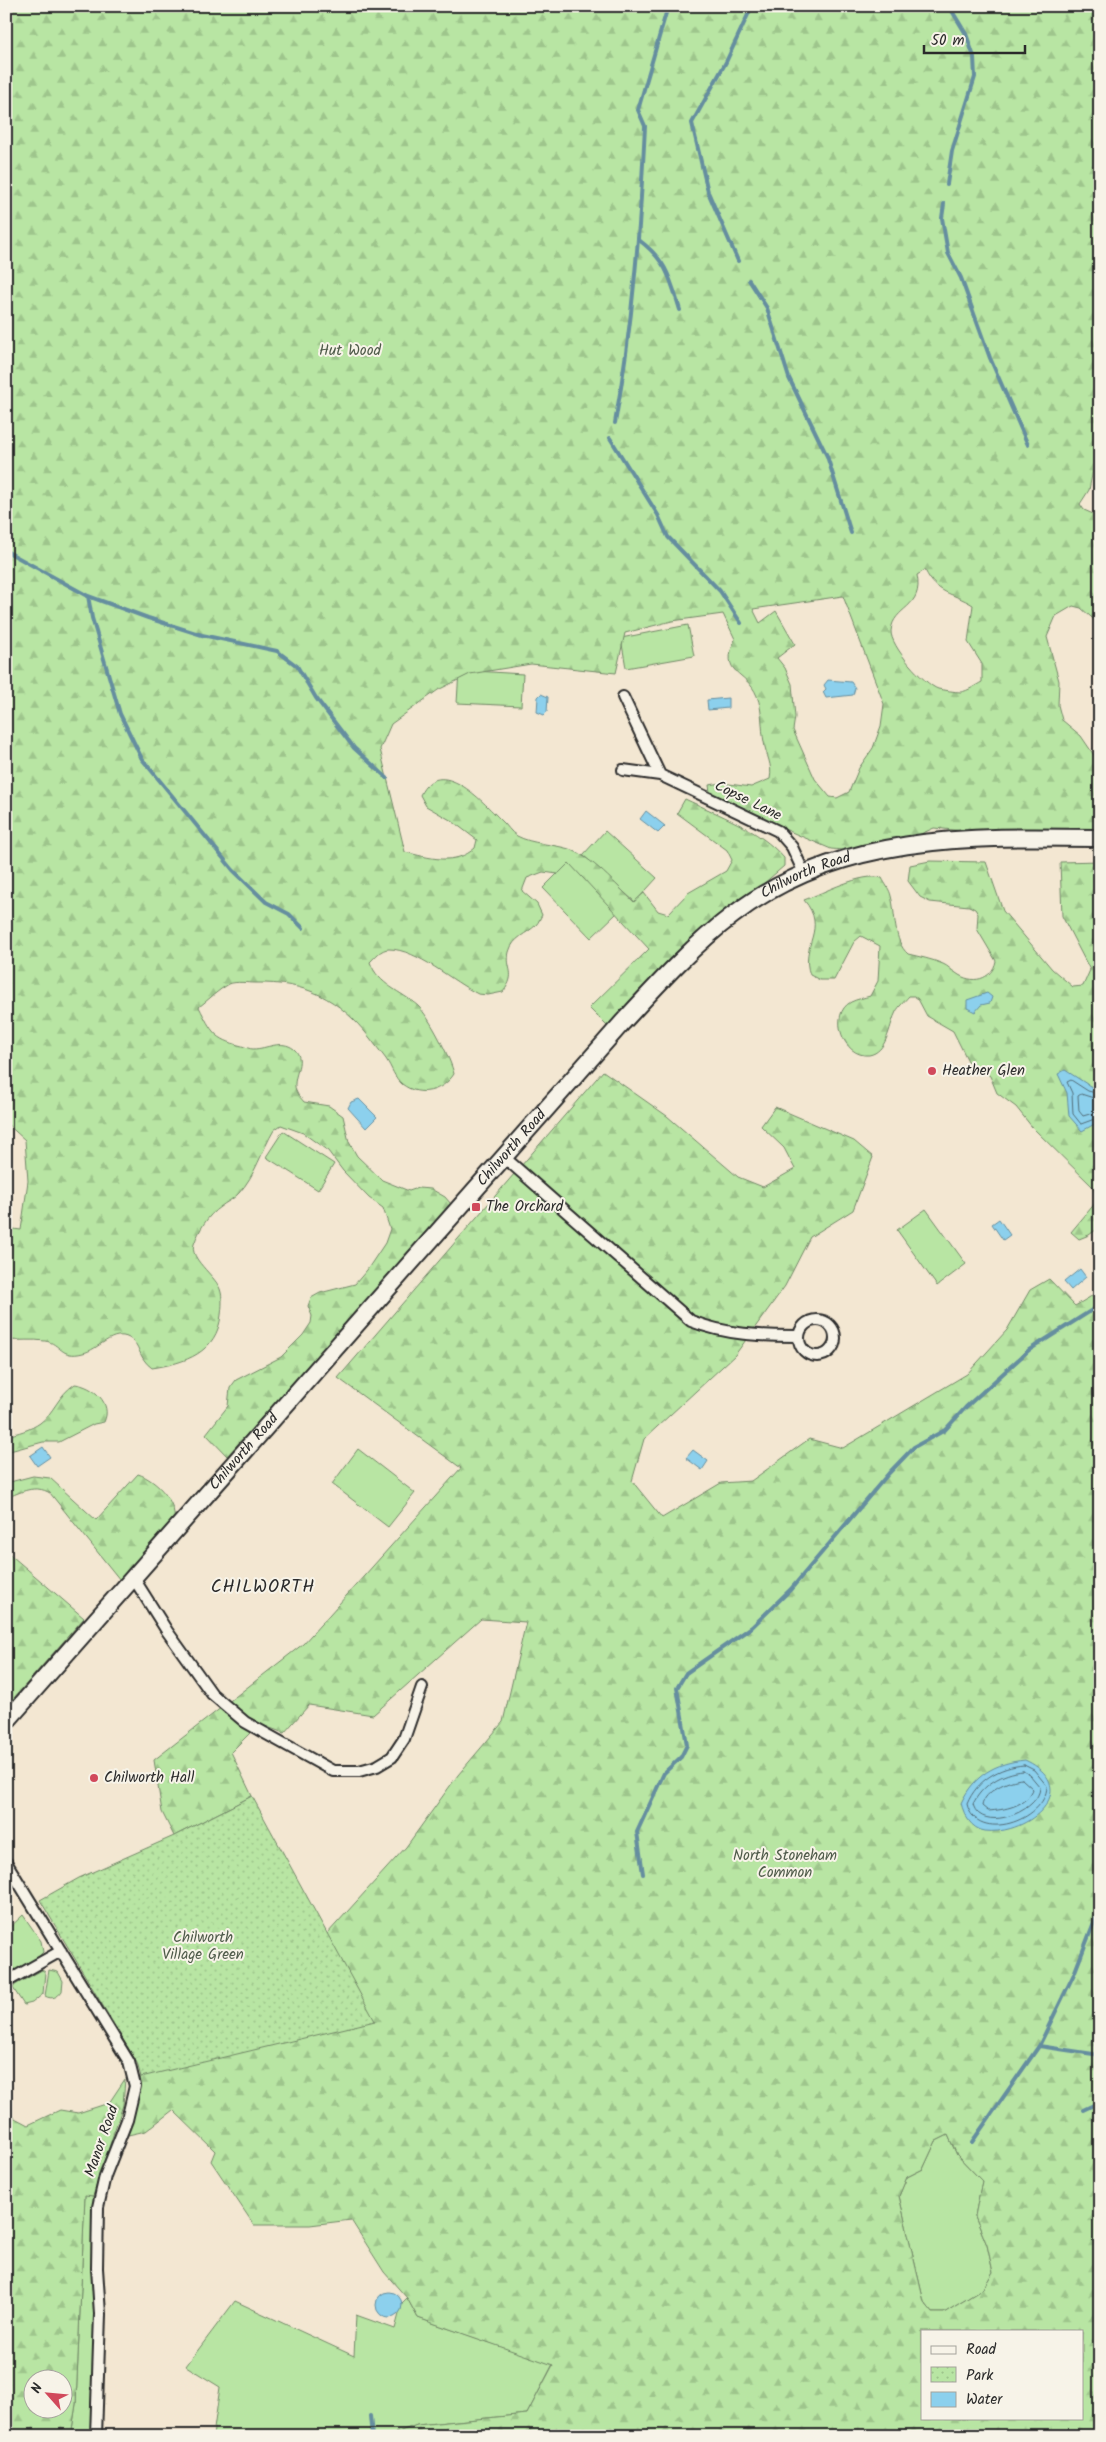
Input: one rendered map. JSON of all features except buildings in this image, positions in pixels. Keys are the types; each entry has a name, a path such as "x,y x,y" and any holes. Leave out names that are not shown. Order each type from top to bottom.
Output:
{"main road":[{"name":"Chilworth Road","path":"6,1722 136,1577 622,1023 687,955 735,913 760,896 804,873 853,855 909,844 978,838 1100,838"}],"street":[{"path":"623,697 660,775"},
{"name":"Copse Lane","path":"623,770 660,775 778,831 792,847 804,873"},
{"path":"504,1157 691,1321 716,1331 770,1336 799,1336"},
{"path":"136,1577 138,1585 167,1631 212,1694 245,1722 333,1771 359,1771 377,1766 392,1757 404,1739 422,1687"},
{"name":"Manor Road","path":"6,1862 128,2062 135,2086 127,2120 105,2176 98,2207 97,2268 100,2314 96,2436"},
{"path":"6,1982 61,1950"}],"green space":[{"name":"Hut Wood","path":"6,6 1100,6 1100,465 1093,470 1089,490 1080,504 1084,510 1100,517 1100,625 1081,608 1073,606 1056,616 1047,637 1059,681 1058,705 1062,720 1081,736 1100,764 1100,830 963,831 934,828 914,837 843,850 831,849 775,825 710,792 709,785 722,783 751,787 770,779 771,774 764,742 759,702 752,687 732,666 730,660 731,651 735,639 723,614 672,621 625,633 616,673 531,664 470,674 438,690 391,724 380,749 405,852 432,858 450,859 467,854 475,848 477,840 452,821 426,806 420,795 428,784 438,779 449,780 461,785 483,802 517,836 529,841 563,847 577,853 603,872 634,902 644,893 658,911 668,914 688,893 726,871 732,860 727,850 677,813 685,799 725,817 763,839 784,858 784,866 748,897 610,1029 589,1008 649,949 569,863 558,874 543,872 527,878 522,891 537,904 542,915 538,923 517,939 511,947 508,958 510,980 503,992 488,995 478,994 411,954 389,949 381,952 370,962 374,970 384,982 423,1011 449,1058 454,1074 444,1085 431,1091 416,1091 402,1084 370,1038 346,1012 320,995 306,989 274,983 232,983 221,989 199,1007 207,1023 215,1033 225,1040 252,1049 284,1045 294,1049 299,1059 295,1082 298,1094 304,1102 329,1106 343,1116 349,1142 357,1156 382,1180 409,1191 418,1188 431,1189 445,1197 451,1204 427,1235 227,1456 206,1434 228,1406 230,1388 236,1380 281,1357 303,1335 311,1323 312,1316 308,1306 311,1298 320,1293 355,1284 367,1270 385,1243 390,1229 383,1208 369,1198 343,1171 328,1151 303,1133 281,1125 274,1130 245,1186 235,1197 212,1214 201,1228 194,1244 193,1250 198,1261 217,1283 222,1295 218,1328 213,1339 206,1347 187,1359 152,1368 144,1360 136,1344 123,1336 111,1338 89,1351 75,1354 65,1352 50,1342 6,1340 6,1228 21,1230 28,1181 25,1140 6,1123","holes":["925,570 940,589 973,605 968,642 982,664 982,682 961,692 938,689 932,686 909,664 892,638 893,623 916,595 918,586 917,575","843,596 884,704 881,726 873,748 859,768 849,792 837,798 830,797 815,779 793,730 795,717 792,684 785,668 777,658 795,644 776,611 760,623 753,609"]},
{"path":"688,625 694,656 626,668 621,638"},
{"path":"459,670 523,674 521,706 457,703"},
{"path":"605,831 657,878 635,902 583,855"},
{"path":"930,861 986,862 1003,911 1052,969 1073,987 1083,986 1090,970 1062,916 1060,862 1100,861 1100,1227 1089,1235 1079,1239 1071,1232 1097,1201 1093,1187 1032,1127 1016,1107 997,1093 990,1076 968,1061 953,1031 927,1016 918,999 914,996 909,996 899,1007 884,1044 875,1053 869,1055 860,1054 852,1050 846,1043 840,1025 840,1016 844,1008 851,1002 870,996 878,981 880,946 861,936 854,942 834,980 820,980 810,975 808,954 814,929 814,920 804,900 854,880 874,877 882,878 890,892 897,935 903,949 908,954 939,962 968,979 981,979 990,973 996,961 977,929 978,914 975,909 969,906 930,902 920,897 908,881 910,865"},
{"path":"569,862 617,913 591,938 543,888"},
{"name":"North Stoneham Common","path":"603,1071 667,1116 738,1177 763,1187 795,1169 784,1148 761,1126 775,1107 854,1141 873,1157 853,1210 810,1237 785,1286 735,1355 644,1439 632,1481 662,1518 721,1483 751,1481 809,1439 843,1448 967,1374 1007,1330 1030,1290 1049,1279 1075,1306 1100,1291 1100,2436 395,2436 395,2433 417,2425 527,2414 553,2365 418,2318 407,2298 384,2272 351,2220 310,2225 254,2225 211,2161 215,2151 173,2110 146,2131 128,2135 141,2076 141,2038 256,1999 327,1934 406,1847 458,1775 503,1722 526,1622 481,1619 373,1715 309,1705 284,1733 259,1724 231,1752 252,1796 174,1836 162,1812 154,1760 303,1644 461,1468 338,1378","holes":["948,2135 957,2155 982,2181 975,2216 987,2245 993,2272 983,2289 944,2313 933,2313 924,2302 899,2196 907,2177 923,2169 936,2141"]},
{"path":"283,1131 334,1164 318,1190 266,1157"},
{"path":"926,1209 966,1264 937,1286 897,1230"},
{"path":"75,1384 88,1388 104,1402 106,1415 104,1422 94,1424 59,1442 43,1442 6,1452 6,1436 40,1423 64,1393"},
{"path":"358,1449 415,1493 388,1527 332,1484"},
{"path":"138,1474 159,1487 170,1501 173,1509 173,1524 120,1580 50,1493 44,1490 33,1489 6,1498 6,1483 33,1476 50,1478 96,1520"},
{"path":"6,1551 84,1618 6,1707"},
{"name":"Chilworth Village Green","path":"252,1796 375,2021 141,2077 137,2063 40,1900 79,1878 174,1836"},
{"path":"23,1915 41,1941 43,1952 30,1966 6,1980 6,1931"},
{"path":"42,1970 45,1972 43,1994 32,2003 24,2005 13,1988"},
{"path":"49,1970 58,1972 63,1981 62,1991 52,1998 45,1996"},
{"path":"125,2079 123,2105 93,2196 85,2195 76,2404 71,2436 6,2436 6,2118 11,2116 28,2125 60,2110 78,2113 109,2103"},
{"path":"948,2135 957,2155 982,2181 975,2216 987,2245 993,2272 983,2289 944,2313 933,2313 924,2302 899,2196 907,2177 923,2169 936,2141"},
{"path":"85,2194 93,2196 95,2301 92,2436 71,2436 76,2404"},
{"path":"407,2298 418,2318 553,2364 527,2414 417,2425 396,2433 395,2436 213,2436 220,2387 186,2366 235,2301 354,2356 356,2315 395,2329 402,2303"}],"water":[{"path":"828,680 851,682 855,688 853,695 826,698 823,692 826,689 824,685"},
{"path":"541,694 548,697 547,712 544,715 537,712 538,697"},
{"path":"728,698 728,708 708,710 707,700"},
{"path":"646,811 665,826 658,833 640,819"},
{"path":"987,993 992,997 990,1003 981,1005 975,1012 967,1008 967,1000"},
{"path":"1065,1070 1090,1086 1100,1089 1100,1121 1082,1131 1069,1116 1067,1093 1058,1074"},
{"path":"359,1099 377,1117 366,1128 348,1108 351,1102"},
{"path":"999,1219 1010,1235 1003,1240 992,1224"},
{"path":"1080,1269 1086,1277 1071,1290 1064,1282"},
{"path":"43,1447 50,1457 37,1466 30,1456"},
{"path":"693,1450 708,1461 702,1470 686,1458"},
{"path":"1025,1760 1042,1771 1050,1784 1050,1796 1044,1808 1018,1826 1002,1831 980,1830 972,1824 964,1812 961,1803 966,1793 987,1772 1004,1764"},
{"path":"389,2292 398,2296 402,2305 398,2314 389,2318 380,2314 376,2305 380,2296"}],"waterway":[{"path":"615,423 627,349 641,201 645,126 638,110 668,6"},
{"path":"686,6 697,6"},
{"path":"738,261 708,192 692,123 726,62 752,6"},
{"path":"947,184 952,151 975,77 974,57 966,34 949,6"},
{"path":"944,204 942,218 948,253 961,278 990,358 1028,445"},
{"path":"639,240 662,263 670,279 680,310"},
{"path":"749,280 767,308 789,378 827,456 851,533"},
{"path":"610,438 658,515 668,537 720,591 741,623"},
{"path":"6,551 88,596 202,635 277,651 297,666 316,698 354,748 387,778"},
{"path":"88,596 92,618 120,714 142,759 233,870 266,902 289,914 303,928"},
{"path":"1097,1137 1100,1140"},
{"path":"643,1874 637,1832 664,1773 681,1757 687,1745 677,1688 686,1673 752,1627 791,1589 889,1473 914,1447 945,1430 966,1407 1029,1350 1100,1305"},
{"path":"972,2142 1039,2046 1074,1974 1098,1912"},
{"path":"1039,2046 1100,2055"},
{"path":"1083,2110 1100,2102"},
{"path":"370,2416 372,2436"}],"place":[{"name":"Heather Glen","path":"932,1071"},
{"name":"The Orchard","path":"476,1207"},
{"name":"Chilworth Hall","path":"94,1778"}],"district":[{"name":"CHILWORTH","path":"263,1587"}]}
